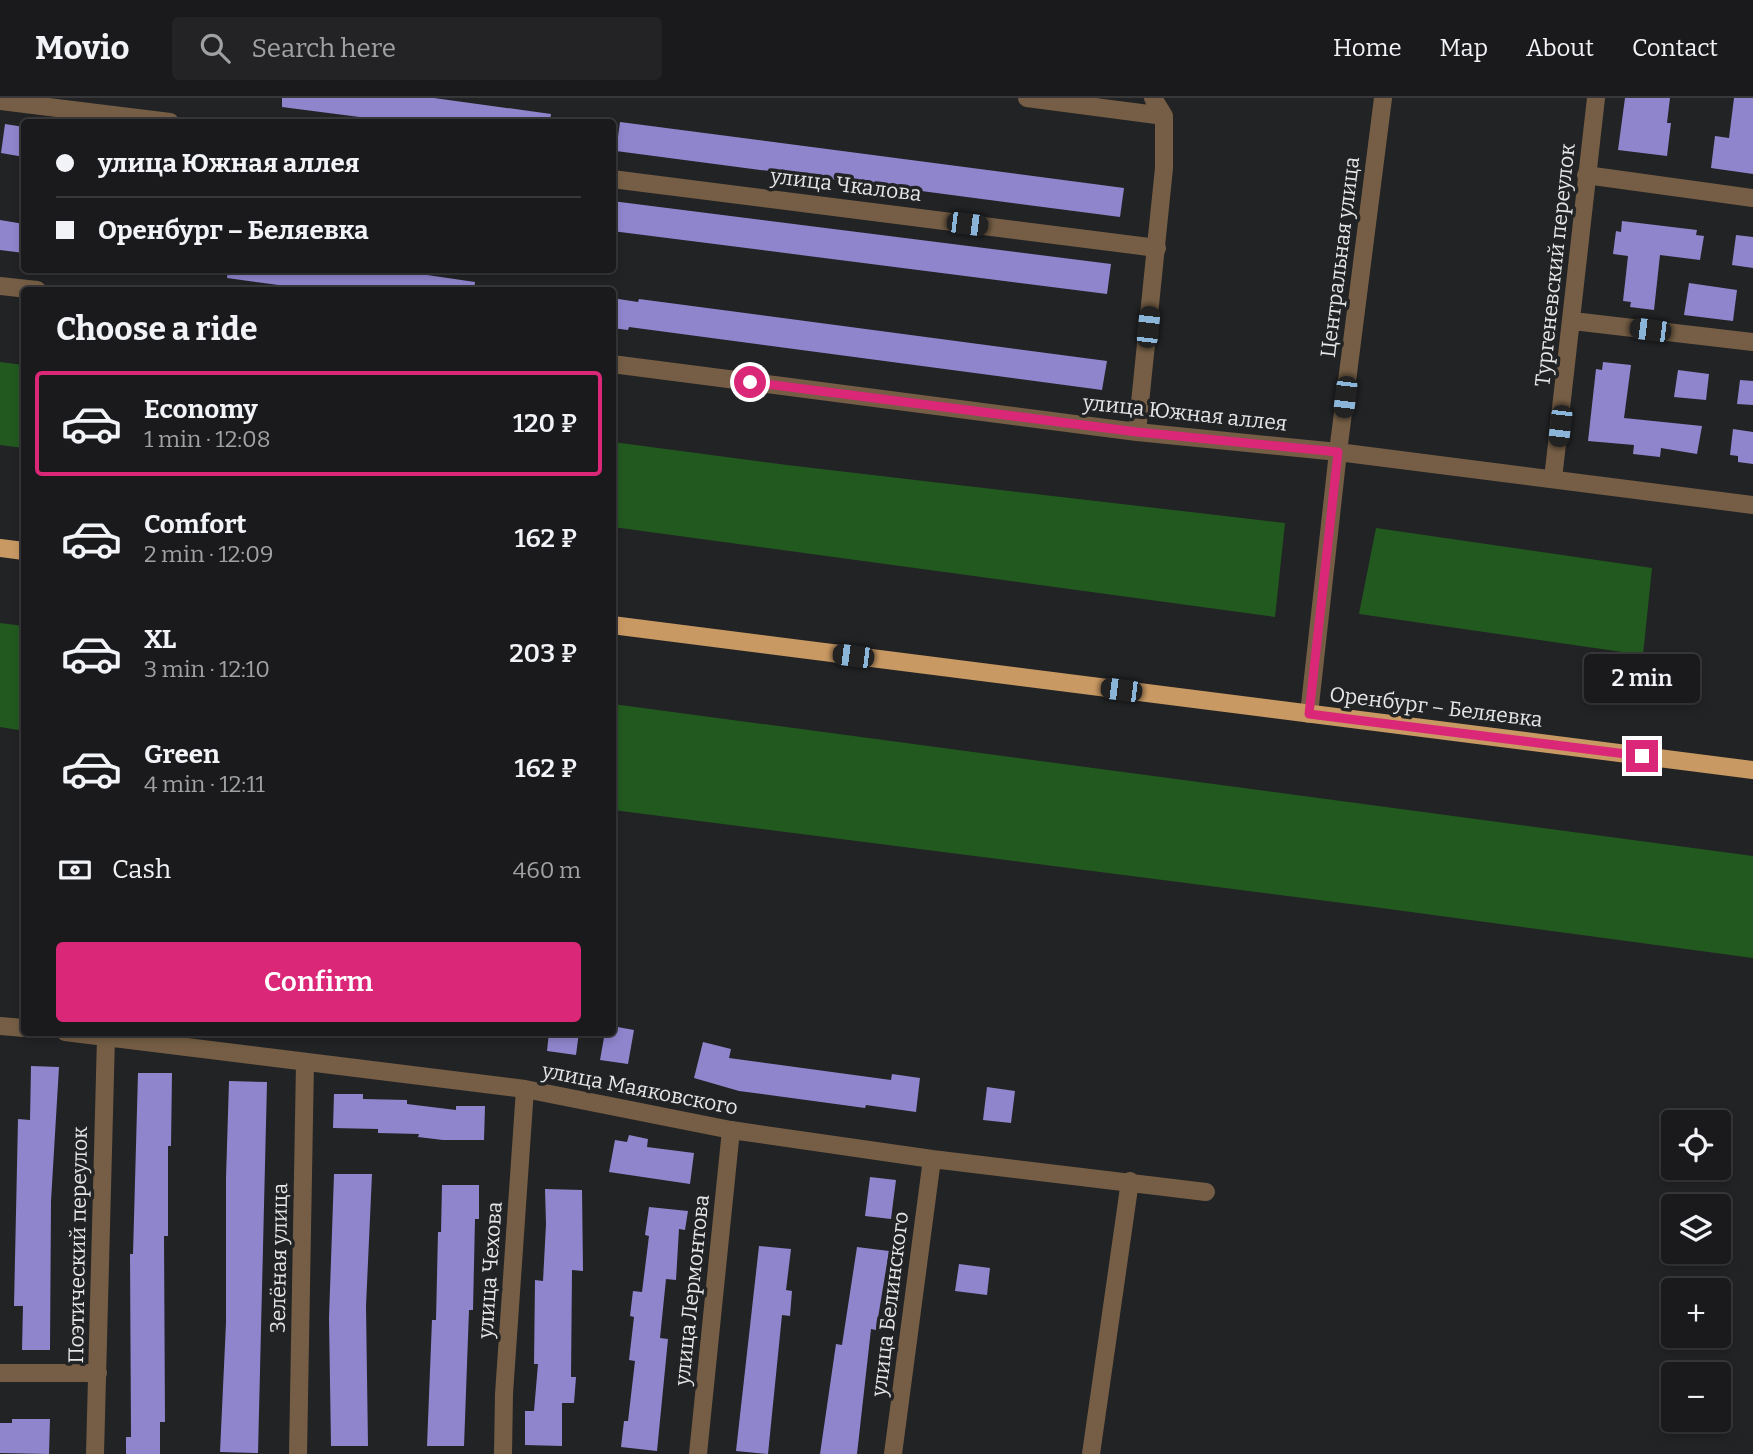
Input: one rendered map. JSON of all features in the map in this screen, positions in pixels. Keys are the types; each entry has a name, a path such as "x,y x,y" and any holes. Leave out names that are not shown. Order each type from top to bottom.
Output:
{"main road":[{"path":"0,548 21,551"},
{"name":"Оренбург – Беляевка","path":"616,626 1753,770"}],"street":[{"path":"1027,98 1164,116"},
{"path":"1137,432 1164,168 1164,116 1153,98"},
{"name":"Центральная улица","path":"1309,714 1338,452 1383,98"},
{"name":"Тургеневский переулок","path":"1553,479 1573,321 1596,98"},
{"path":"0,101 146,119"},
{"path":"1586,175 1753,198"},
{"name":"улица Чкалова","path":"616,180 1157,248"},
{"path":"0,286 21,288"},
{"path":"1573,321 1753,342"},
{"name":"улица Южная аллея","path":"616,365 1137,432 1338,452 1753,505"},
{"path":"0,1026 21,1028"},
{"name":"улица Маяковского","path":"98,1036 524,1089 731,1130 932,1159 1206,1192"},
{"name":"Поэтический переулок","path":"95,1454 106,1037"},
{"name":"Зелёная улица","path":"298,1454 305,1063"},
{"name":"улица Чехова","path":"503,1454 524,1089"},
{"name":"улица Лермонтова","path":"698,1454 731,1130"},
{"name":"улица Белинского","path":"893,1454 932,1159"},
{"path":"1091,1454 1130,1181"},
{"path":"0,1373 98,1373"}],"green space":[{"path":"0,362 21,365 21,448 0,445"},
{"path":"616,442 1285,523 1275,617 616,527"},
{"path":"1376,528 1652,568 1643,655 1359,614"},
{"path":"0,623 21,626 21,730 0,727"},
{"path":"616,704 1753,856 1753,958 616,810"}],"building":[{"path":"282,98 434,98 551,114 550,119 375,119 282,107"},
{"path":"1625,98 1670,98 1667,123 1671,123 1667,156 1618,150"},
{"path":"1734,98 1753,98 1753,174 1711,168 1715,136 1729,138"},
{"path":"620,122 1124,188 1120,217 616,151"},
{"path":"5,124 21,127 21,156 1,153"},
{"path":"616,202 1111,264 1107,294 616,232"},
{"path":"0,220 21,224 21,253 0,250"},
{"path":"1622,221 1697,230 1696,235 1704,236 1700,260 1660,255 1654,310 1630,307 1631,302 1623,301 1628,256 1613,254 1616,231 1621,232"},
{"path":"1736,235 1753,237 1753,268 1732,265"},
{"path":"228,273 414,273 475,282 474,287 294,287 227,278"},
{"path":"1689,283 1737,290 1733,321 1684,315"},
{"path":"616,299 638,302 639,299 1107,361 1102,390 629,327 628,330 616,328"},
{"path":"1603,362 1631,365 1624,418 1702,426 1697,454 1661,448 1660,457 1633,454 1634,445 1588,441 1596,369 1602,370"},
{"path":"1678,370 1709,374 1706,400 1674,397"},
{"path":"1740,380 1753,381 1753,405 1737,404"},
{"path":"1733,429 1753,432 1753,464 1738,462 1738,456 1730,455"},
{"path":"616,1027 634,1030 628,1064 600,1060 604,1036 616,1036"},
{"path":"549,1036 578,1036 576,1055 547,1051"},
{"path":"703,1042 731,1049 729,1058 891,1080 892,1074 920,1078 916,1112 739,1091 694,1078"},
{"path":"31,1066 59,1067 51,1201 50,1350 22,1350 23,1306 14,1306 18,1119 30,1120"},
{"path":"138,1073 172,1073 171,1146 168,1146 168,1236 164,1236 165,1422 160,1422 160,1454 126,1454 126,1437 131,1437 130,1254 133,1254"},
{"path":"229,1081 267,1082 258,1453 220,1452 226,1323"},
{"path":"987,1087 1015,1091 1011,1123 983,1120"},
{"path":"334,1094 363,1094 363,1099 407,1100 407,1104 456,1110 456,1106 485,1106 484,1140 443,1140 418,1137 419,1134 378,1133 378,1129 333,1128"},
{"path":"629,1135 648,1139 647,1147 694,1153 690,1184 609,1172 615,1140 627,1142"},
{"path":"334,1174 372,1174 366,1306 368,1446 331,1446 329,1318"},
{"path":"870,1177 896,1180 891,1219 865,1216"},
{"path":"442,1185 479,1185 479,1219 475,1219 473,1310 469,1310 464,1446 427,1446 432,1320 436,1320"},
{"path":"545,1189 582,1190 583,1271 572,1270 571,1377 576,1377 574,1403 562,1403 562,1446 525,1445 525,1411 534,1411 538,1364 534,1364 535,1280 543,1281"},
{"path":"649,1207 688,1211 685,1230 679,1229 676,1280 666,1279 660,1338 668,1339 657,1451 621,1447 624,1421 628,1421 635,1361 629,1360 634,1317 630,1316 633,1291 642,1292 649,1236 645,1235"},
{"path":"759,1246 791,1249 786,1290 792,1291 790,1316 782,1315 768,1454 736,1451"},
{"path":"857,1247 889,1251 876,1330 871,1329 857,1454 820,1454 836,1344 842,1345"},
{"path":"959,1264 990,1268 987,1295 955,1291"},
{"path":"12,1419 50,1419 49,1454 0,1453 0,1423 12,1423"}],"route":[{"path":"750,382 1137,432 1338,452 1309,714 1642,756"}]}
